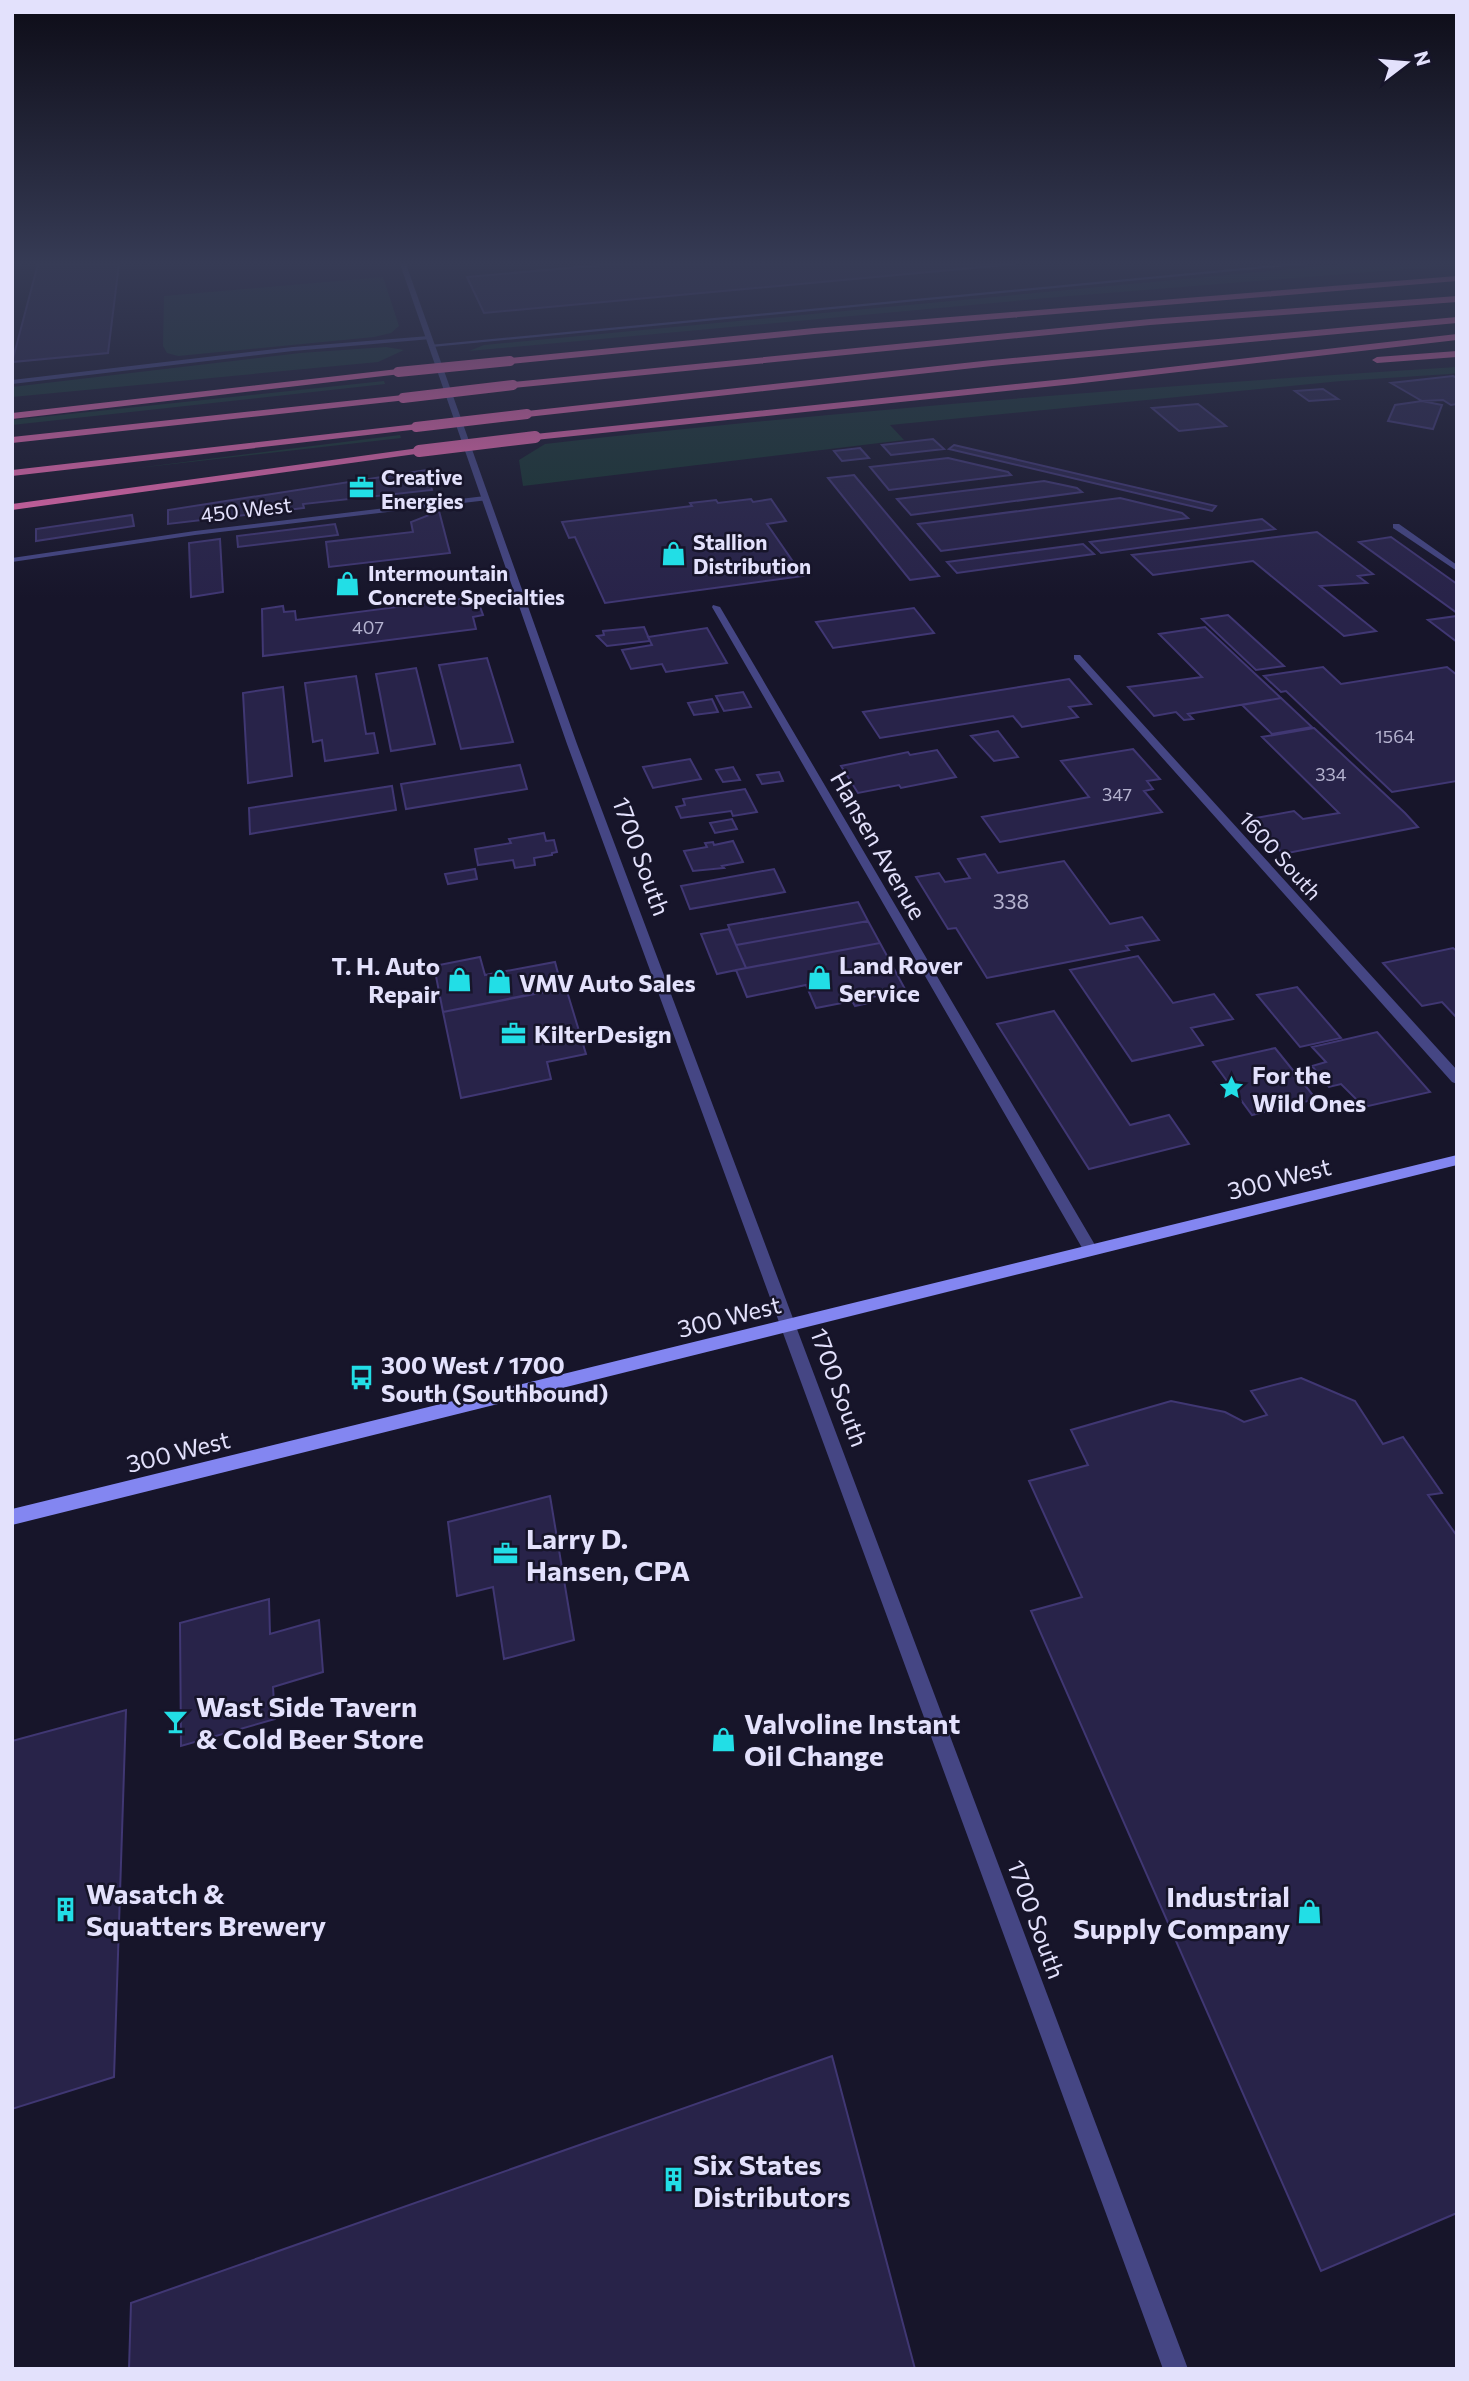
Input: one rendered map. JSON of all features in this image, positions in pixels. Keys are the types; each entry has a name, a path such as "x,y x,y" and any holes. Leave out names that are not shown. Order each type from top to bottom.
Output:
{"highway":[{"path":"12,407 364,375"},
{"path":"12,416 371,375"},
{"path":"12,440 613,375"},
{"path":"12,473 866,375"},
{"path":"12,507 535,437 1125,375"},
{"path":"1074,381 1159,375"}],"main road":[{"name":"300 West","path":"12,1517 1457,1160"}],"street":[{"path":"12,382 71,375"},
{"name":"1700 South","path":"443,375 572,744 1176,2369"},
{"name":"450 West","path":"12,560 195,533 485,498"},
{"path":"1396,526 1457,569"},
{"name":"Hansen Avenue","path":"716,607 1090,1249"},
{"name":"1600 South","path":"1077,657 1457,1079"}],"green space":[{"path":"113,375 241,375 12,397 12,387"},
{"path":"1333,375 1432,375 1341,381 890,425 904,440 523,486 519,460 545,444 772,420"},
{"path":"384,381 385,384 12,425 12,420"},
{"path":"400,435 401,438 129,469"}],"building":[{"path":"1453,376 1457,378 1457,404 1451,405 1443,400 1422,401 1391,383"},
{"path":"1323,389 1338,399 1309,401 1295,391"},
{"path":"1422,401 1442,405 1433,429 1388,421 1395,405"},
{"path":"1198,404 1226,426 1179,431 1152,408"},
{"path":"933,439 944,449 891,455 882,445"},
{"path":"954,445 1216,506 1212,511 949,449"},
{"path":"860,448 869,458 842,461 834,451"},
{"path":"948,458 1008,472 1011,475 889,490 870,467"},
{"path":"426,470 432,490 303,504 304,508 168,524 168,510"},
{"path":"854,475 939,576 910,580 828,478"},
{"path":"1044,481 1077,488 1082,492 911,515 897,499"},
{"path":"1120,498 1182,513 1188,518 941,551 918,524"},
{"path":"751,499 753,502 771,499 786,521 767,524 803,576 605,603 575,537 569,538 562,522 692,506 690,503"},
{"path":"439,511 450,553 329,567 326,542 413,532 411,522"},
{"path":"132,515 134,526 36,541 36,529"},
{"path":"1262,519 1275,529 1101,553 1090,542"},
{"path":"335,524 338,535 238,547 237,536"},
{"path":"1317,532 1373,574 1358,576 1367,583 1320,586 1376,631 1344,636 1253,561 1153,575 1132,555"},
{"path":"1391,537 1457,584 1457,613 1359,542"},
{"path":"220,539 223,592 191,597 189,543"},
{"path":"1083,544 1094,554 957,573 947,562"},
{"path":"467,598 469,606 479,604 483,615 473,617 476,629 263,656 262,609 283,606 284,612 295,611 296,620"},
{"path":"914,608 934,633 833,648 816,622"},
{"path":"1228,615 1284,666 1256,670 1202,619"},
{"path":"1457,616 1457,642 1428,620"},
{"path":"644,627 650,641 607,646 597,636 604,635 603,631"},
{"path":"1205,627 1281,698 1188,714 1193,719 1184,720 1176,712 1154,716 1128,687 1202,677 1159,634"},
{"path":"707,628 727,663 666,672 662,664 631,669 622,650 652,645 648,637"},
{"path":"487,658 513,742 461,749 439,665"},
{"path":"1323,667 1341,684 1447,667 1457,675 1457,781 1392,792 1286,691 1281,692 1264,676"},
{"path":"416,668 435,744 391,751 376,674"},
{"path":"356,676 366,734 374,733 378,753 325,761 322,740 313,742 305,683"},
{"path":"1069,679 1091,704 1069,707 1078,717 1022,727 1013,716 880,738 863,712"},
{"path":"283,687 292,776 248,783 243,693"},
{"path":"743,692 751,707 724,711 716,696"},
{"path":"1281,698 1312,727 1272,734 1242,705"},
{"path":"712,699 718,712 694,715 688,703"},
{"path":"1314,728 1418,827 1283,854 1251,819 1294,811 1303,819 1339,813 1262,737"},
{"path":"998,731 1018,757 994,761 971,736"},
{"path":"1133,749 1160,779 1147,781 1153,789 1144,791 1162,812 1000,842 982,817 1089,797 1061,761"},
{"path":"937,750 956,777 858,793 841,766 908,752 910,755"},
{"path":"690,759 701,779 653,788 643,767"},
{"path":"520,765 527,789 406,809 401,784"},
{"path":"733,767 740,780 723,782 716,770"},
{"path":"779,772 783,781 762,784 757,775"},
{"path":"392,786 396,810 250,834 249,808"},
{"path":"745,789 757,812 733,816 731,811 681,818 676,807 685,805 683,799"},
{"path":"732,819 737,829 715,833 710,823"},
{"path":"544,833 546,841 554,840 557,852 534,858 535,865 515,868 513,860 478,865 475,849 511,843 509,839"},
{"path":"733,841 743,862 722,866 724,868 693,871 684,851 707,847 705,843 713,842 714,845"},
{"path":"985,854 998,873 1064,861 1110,924 1142,917 1159,940 1126,946 1129,950 987,978 956,928 948,929 916,877 939,873 945,882 970,878 958,859"},
{"path":"475,869 477,879 448,884 445,874"},
{"path":"774,869 785,892 690,909 681,886"},
{"path":"858,902 868,921 736,945 728,925"},
{"path":"868,921 880,943 746,968 736,945"},
{"path":"729,929 746,968 717,974 701,934"},
{"name":"Land Rover Service","path":"880,943 906,991 866,998 868,1003 855,1006 852,1001 816,1008 806,985 747,997 736,970"},
{"path":"1453,948 1457,951 1457,1018 1442,1002 1422,1006 1383,963"},
{"path":"1138,956 1173,1003 1214,994 1233,1019 1191,1028 1203,1045 1132,1061 1070,970"},
{"name":"VMV Auto Sales","path":"480,957 485,975 555,962 562,988 443,1012 434,966"},
{"path":"1297,987 1341,1038 1300,1047 1257,995"},
{"name":"KilterDesign","path":"566,988 586,1054 547,1062 551,1079 461,1098 443,1012"},
{"path":"1054,1011 1130,1125 1169,1115 1189,1144 1089,1169 997,1024"},
{"path":"1377,1032 1430,1092 1364,1107 1341,1084 1329,1087 1312,1066 1326,1062 1312,1047"},
{"path":"1275,1048 1316,1099 1252,1115 1213,1062"},
{"name":"Industrial Supply Company","path":"1301,1378 1355,1401 1383,1444 1403,1437 1442,1493 1428,1495 1457,1536 1457,2213 1321,2271 1031,1611 1082,1597 1029,1481 1088,1465 1071,1430 1171,1401 1225,1412 1244,1422 1267,1415 1251,1391"},
{"name":"Larry D. Hansen, CPA","path":"550,1496 574,1640 504,1659 493,1587 457,1596 448,1522"},
{"path":"269,1599 270,1634 319,1620 323,1672 273,1687 275,1719 181,1746 180,1623"},
{"name":"Wasatch & Squatters Brewery","path":"126,1710 114,2077 12,2109 12,1741"},
{"name":"Six States Distributors","path":"832,2056 915,2369 129,2369 131,2303"}],"place":[{"name":"Creative Energies","path":"361,488"},
{"name":"Stallion Distribution","path":"673,553"},
{"name":"Intermountain Concrete Specialties","path":"348,584"},
{"name":"Land Rover Service","path":"819,978"},
{"name":"T. H. Auto Repair","path":"460,979"},
{"name":"VMV Auto Sales","path":"499,982"},
{"name":"KilterDesign","path":"514,1033"},
{"name":"For the Wild Ones","path":"1232,1088"},
{"name":"300 West / 1700 South (Southbound)","path":"361,1378"},
{"name":"Larry D. Hansen, CPA","path":"506,1554"},
{"name":"Wast Side Tavern & Cold Beer Store","path":"176,1722"},
{"name":"Valvoline Instant Oil Change","path":"724,1739"},
{"name":"Wasatch & Squatters Brewery","path":"66,1909"},
{"name":"Industrial Supply Company","path":"1310,1912"},
{"name":"Six States Distributors","path":"673,2180"}]}
